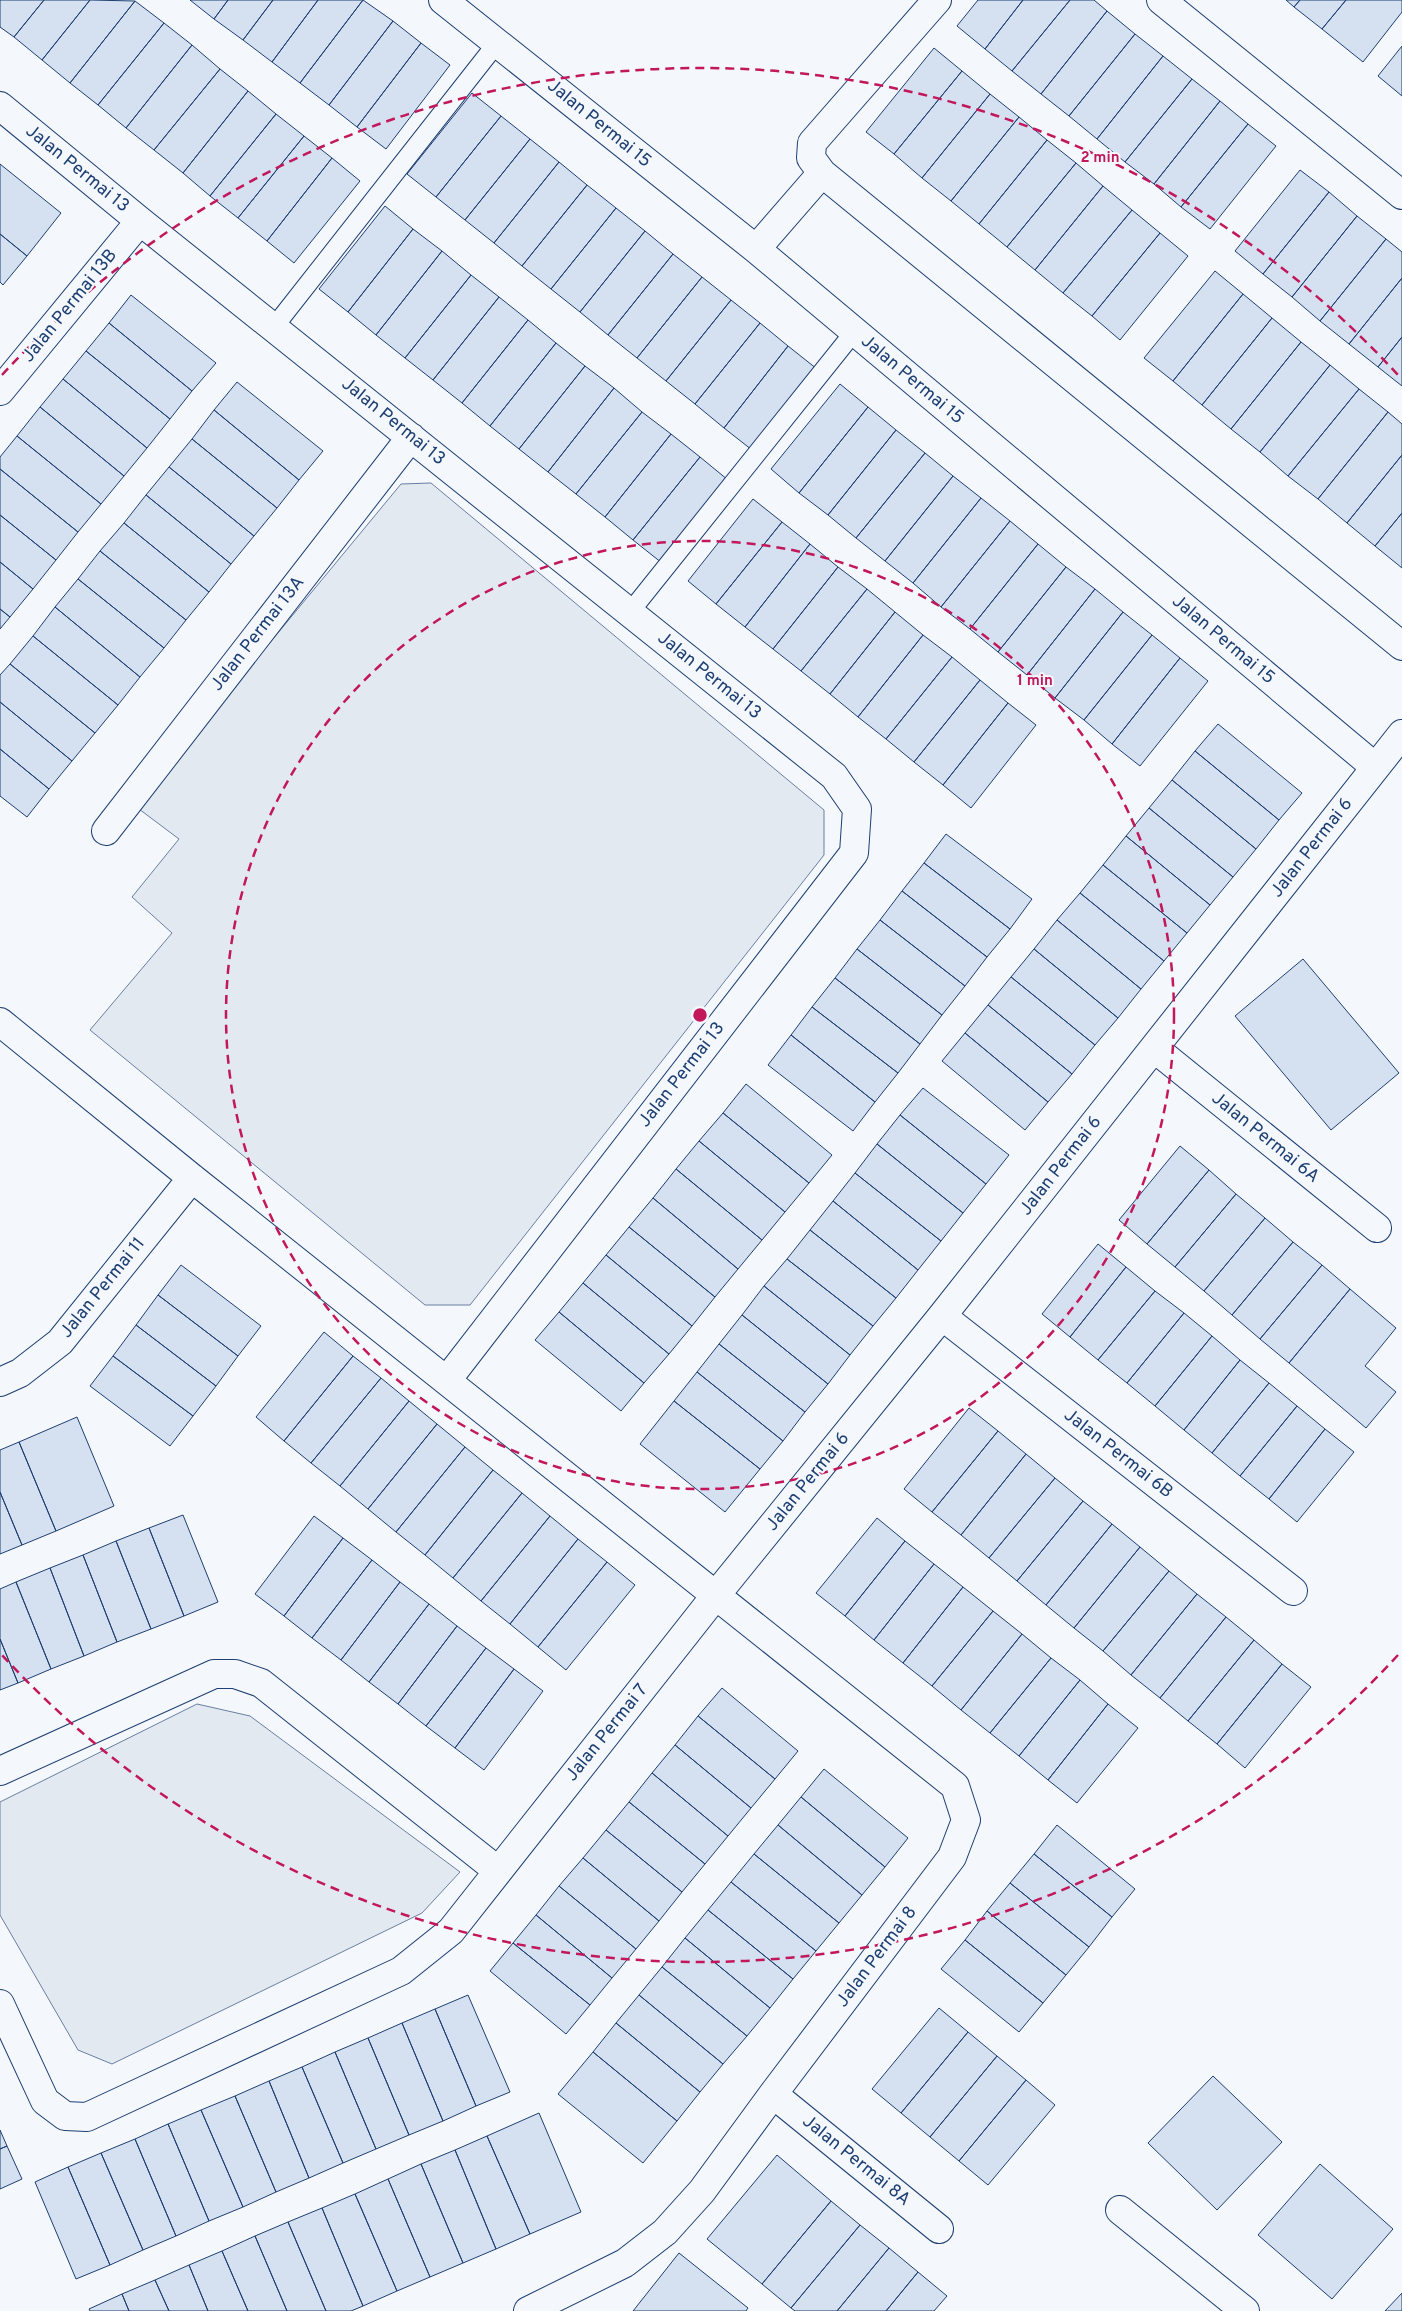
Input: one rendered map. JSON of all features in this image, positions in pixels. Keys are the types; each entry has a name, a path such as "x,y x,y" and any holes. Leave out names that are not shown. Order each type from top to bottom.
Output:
{"street":[{"name":"Jalan Permai 15","path":"443,0 756,250 1376,767"},
{"path":"937,0 812,143 811,158 822,173 1402,646"},
{"path":"1161,0 1402,195"},
{"name":"Jalan Permai 13","path":"0,106 834,776 857,809 854,853 447,1380"},
{"path":"756,250 822,173"},
{"name":"Jalan Permai 13B","path":"0,391 140,220"},
{"name":"Jalan Permai 13A","path":"106,832 411,436"},
{"name":"Jalan Permai 6","path":"716,1595 942,1316 1402,734"},
{"name":"Jalan Permai 8","path":"0,1022 192,1178 955,1786 966,1820 952,1857 702,2191 665,2232 625,2263 536,2309"},
{"name":"Jalan Permai 6A","path":"1154,1048 1377,1228"},
{"name":"Jalan Permai 11","path":"0,1382 20,1372 60,1342 192,1178"},
{"name":"Jalan Permai 6B","path":"942,1316 1293,1591"},
{"name":"Jalan Permai 7","path":"0,2004 45,2101 65,2116 87,2118 402,1971 451,1931 497,1870 716,1595"},
{"path":"0,1770 214,1674 235,1674 261,1683 497,1870"},
{"name":"Jalan Permai 8A","path":"773,2094 939,2229"},
{"path":"1120,2210 1245,2311"}],"lane":[{"path":"274,327 497,43"},
{"path":"630,612 854,332"}],"shaded area":[{"path":"431,483 824,810 824,855 470,1305 425,1305 90,1030 172,933 132,897 179,839 135,806 401,484"},
{"path":"197,1704 250,1716 460,1872 422,1913 112,2064 78,2050 0,1915 0,1802"}],"building":[{"path":"0,0 44,0 14,37 0,27"},
{"path":"44,0 90,0 42,60 14,37"},
{"path":"90,0 135,1 70,83 42,60"},
{"path":"190,0 228,0 214,19"},
{"path":"228,0 273,0 243,40 214,19"},
{"path":"273,0 318,0 272,62 243,40"},
{"path":"318,0 363,0 300,83 272,62"},
{"path":"363,0 393,21 329,105 300,83"},
{"path":"978,0 1023,0 985,49 957,26"},
{"path":"1023,0 1070,0 1012,71 985,49"},
{"path":"1070,0 1094,0 1107,11 1041,94 1012,71"},
{"path":"1286,0 1300,0 1294,7"},
{"path":"1300,0 1346,0 1322,29 1294,7"},
{"path":"1346,0 1402,0 1402,12 1363,62 1322,29"},
{"path":"135,1 164,23 98,105 70,83"},
{"path":"1107,11 1135,34 1069,116 1041,94"},
{"path":"393,21 421,43 357,127 329,105"},
{"path":"164,23 192,45 126,128 98,105"},
{"path":"1135,34 1163,56 1097,139 1069,116"},
{"path":"421,43 450,65 386,149 357,127"},
{"path":"192,45 220,69 154,150 126,128"},
{"path":"1402,46 1402,96 1378,76"},
{"path":"934,48 962,71 894,154 866,132"},
{"path":"1163,56 1192,79 1125,162 1097,139"},
{"path":"220,69 248,91 183,173 154,150"},
{"path":"962,71 990,94 922,178 894,154"},
{"path":"1192,79 1220,101 1154,184 1125,162"},
{"path":"248,91 276,114 210,196 183,173"},
{"path":"472,93 501,116 436,197 407,174"},
{"path":"990,94 1019,117 951,201 922,178"},
{"path":"1220,101 1248,124 1181,207 1154,184"},
{"path":"276,114 304,136 238,218 210,196"},
{"path":"501,116 530,139 465,220 436,197"},
{"path":"1019,117 1047,140 979,224 951,201"},
{"path":"1248,124 1276,146 1210,229 1181,207"},
{"path":"304,136 332,158 267,241 238,218"},
{"path":"530,139 559,162 494,243 465,220"},
{"path":"1047,140 1076,163 1007,247 979,224"},
{"path":"332,158 360,181 294,263 267,241"},
{"path":"559,162 587,185 522,266 494,243"},
{"path":"1076,163 1103,186 1035,270 1007,247"},
{"path":"0,164 61,213 27,256 0,234"},
{"path":"1300,170 1329,192 1263,274 1235,251"},
{"path":"587,185 616,208 551,289 522,266"},
{"path":"1103,186 1132,210 1063,293 1035,270"},
{"path":"1329,192 1357,216 1292,297 1263,274"},
{"path":"385,206 413,229 348,312 319,289"},
{"path":"616,208 645,231 580,312 551,289"},
{"path":"1132,210 1160,233 1092,316 1063,293"},
{"path":"1357,216 1386,239 1320,321 1292,297"},
{"path":"413,229 442,251 376,335 348,312"},
{"path":"645,231 673,254 608,335 580,312"},
{"path":"1160,233 1188,256 1120,340 1092,316"},
{"path":"0,234 27,256 3,285 0,282"},
{"path":"1386,239 1402,252 1402,278 1349,344 1320,321"},
{"path":"442,251 471,275 405,358 376,335"},
{"path":"673,254 702,277 637,358 608,335"},
{"path":"1215,271 1243,294 1173,381 1144,358"},
{"path":"471,275 499,297 433,380 405,358"},
{"path":"702,277 731,300 666,381 637,358"},
{"path":"1402,278 1402,337 1378,367 1349,344"},
{"path":"1243,294 1272,318 1202,405 1173,381"},
{"path":"131,295 216,363 192,391 109,323"},
{"path":"499,297 528,320 462,403 433,380"},
{"path":"731,300 760,323 695,404 666,381"},
{"path":"1272,318 1301,342 1231,429 1202,405"},
{"path":"528,320 556,343 490,426 462,403"},
{"path":"109,323 192,391 170,419 86,351"},
{"path":"760,323 788,346 724,428 695,404"},
{"path":"1402,337 1402,386 1378,367"},
{"path":"1301,342 1330,365 1260,452 1231,429"},
{"path":"556,343 585,366 519,449 490,426"},
{"path":"788,346 817,369 752,450 724,428"},
{"path":"86,351 170,419 147,448 63,379"},
{"path":"1330,365 1359,389 1288,476 1260,452"},
{"path":"585,366 614,388 548,472 519,449"},
{"path":"63,379 147,448 124,476 40,407"},
{"path":"237,382 323,451 299,480 214,410"},
{"path":"840,384 868,407 799,493 771,469"},
{"path":"614,388 642,412 576,494 548,472"},
{"path":"1359,389 1388,412 1318,499 1288,476"},
{"path":"40,407 124,476 101,504 17,436"},
{"path":"868,407 896,430 828,515 799,493"},
{"path":"214,410 299,480 277,508 192,439"},
{"path":"642,412 671,434 605,517 576,494"},
{"path":"1388,412 1402,424 1402,455 1347,523 1318,499"},
{"path":"896,430 925,453 856,538 828,515"},
{"path":"671,434 700,457 633,540 605,517"},
{"path":"17,436 101,504 78,532 0,469 0,457"},
{"path":"192,439 277,508 254,536 169,467"},
{"path":"925,453 953,476 885,561 856,538"},
{"path":"1402,455 1402,513 1375,546 1347,523"},
{"path":"700,457 728,480 662,563 633,540"},
{"path":"169,467 254,536 231,564 146,495"},
{"path":"0,469 78,532 56,560 0,515"},
{"path":"953,476 981,498 913,583 885,561"},
{"path":"146,495 231,564 209,592 124,523"},
{"path":"981,498 1010,521 941,607 913,583"},
{"path":"753,499 782,522 716,604 688,581"},
{"path":"1402,513 1402,568 1375,546"},
{"path":"0,515 56,560 33,589 0,562"},
{"path":"1010,521 1038,544 970,629 941,607"},
{"path":"782,522 810,544 745,627 716,604"},
{"path":"124,523 209,592 186,620 100,551"},
{"path":"810,544 838,567 773,649 745,627"},
{"path":"1038,544 1066,567 998,652 970,629"},
{"path":"100,551 186,620 164,648 78,579"},
{"path":"0,562 33,589 10,617 0,609"},
{"path":"838,567 867,589 801,671 773,649"},
{"path":"1066,567 1095,589 1027,675 998,652"},
{"path":"78,579 164,648 140,677 55,607"},
{"path":"867,589 895,612 830,694 801,671"},
{"path":"1095,589 1123,612 1055,698 1027,675"},
{"path":"55,607 140,677 118,705 33,636"},
{"path":"0,609 10,617 0,629"},
{"path":"895,612 923,635 858,717 830,694"},
{"path":"1123,612 1152,635 1084,720 1055,698"},
{"path":"923,635 952,657 886,739 858,717"},
{"path":"1152,635 1180,658 1112,744 1084,720"},
{"path":"33,636 118,705 95,733 10,664"},
{"path":"952,657 980,680 914,762 886,739"},
{"path":"1180,658 1208,681 1140,766 1112,744"},
{"path":"10,664 95,733 72,761 0,702 0,675"},
{"path":"980,680 1008,703 943,785 914,762"},
{"path":"0,702 72,761 49,789 0,749"},
{"path":"1008,703 1036,725 971,808 943,785"},
{"path":"1218,724 1302,793 1279,820 1195,751"},
{"path":"0,749 49,789 27,817 0,796"},
{"path":"1195,751 1279,820 1256,849 1172,780"},
{"path":"1172,780 1256,849 1233,877 1149,808"},
{"path":"1149,808 1233,877 1210,905 1126,836"},
{"path":"946,834 1032,899 1010,929 924,863"},
{"path":"1126,836 1210,905 1187,933 1103,865"},
{"path":"924,863 1010,929 987,957 902,891"},
{"path":"1103,865 1187,933 1164,961 1080,893"},
{"path":"902,891 987,957 965,986 880,920"},
{"path":"1080,893 1164,961 1141,989 1057,920"},
{"path":"880,920 965,986 942,1015 857,949"},
{"path":"1057,920 1141,989 1118,1018 1034,949"},
{"path":"857,949 942,1015 920,1044 835,978"},
{"path":"1034,949 1118,1018 1095,1045 1011,977"},
{"path":"1303,959 1399,1073 1331,1130 1235,1016"},
{"path":"1011,977 1095,1045 1072,1074 988,1005"},
{"path":"835,978 920,1044 898,1073 812,1007"},
{"path":"988,1005 1072,1074 1048,1102 965,1033"},
{"path":"812,1007 898,1073 875,1102 791,1035"},
{"path":"965,1033 1048,1102 1025,1130 942,1061"},
{"path":"791,1035 875,1102 853,1131 768,1065"},
{"path":"746,1084 832,1155 809,1183 723,1113"},
{"path":"923,1088 1009,1155 986,1184 900,1115"},
{"path":"723,1113 809,1183 785,1212 699,1141"},
{"path":"900,1115 986,1184 963,1213 877,1144"},
{"path":"699,1141 785,1212 762,1240 676,1169"},
{"path":"877,1144 963,1213 941,1241 855,1173"},
{"path":"1180,1146 1209,1170 1147,1244 1119,1220"},
{"path":"676,1169 762,1240 738,1269 653,1198"},
{"path":"1209,1170 1236,1194 1175,1267 1147,1244"},
{"path":"855,1173 941,1241 918,1270 833,1201"},
{"path":"1236,1194 1265,1218 1204,1291 1175,1267"},
{"path":"653,1198 738,1269 715,1297 629,1227"},
{"path":"833,1201 918,1270 896,1298 810,1230"},
{"path":"1265,1218 1293,1242 1232,1315 1204,1291"},
{"path":"629,1227 715,1297 692,1326 606,1255"},
{"path":"810,1230 896,1298 873,1326 787,1259"},
{"path":"1293,1242 1322,1265 1260,1339 1232,1315"},
{"path":"1098,1244 1126,1267 1070,1337 1042,1314"},
{"path":"606,1255 692,1326 669,1354 583,1283"},
{"path":"787,1259 873,1326 850,1355 764,1286"},
{"path":"181,1265 261,1326 238,1356 158,1295"},
{"path":"1322,1265 1350,1289 1289,1363 1260,1339"},
{"path":"1126,1267 1155,1291 1098,1360 1070,1337"},
{"path":"583,1283 669,1354 644,1383 559,1312"},
{"path":"764,1286 850,1355 828,1384 742,1315"},
{"path":"1350,1289 1396,1328 1365,1366 1396,1392 1366,1428 1289,1363"},
{"path":"1155,1291 1184,1313 1127,1383 1098,1360"},
{"path":"158,1295 238,1356 216,1386 136,1325"},
{"path":"559,1312 644,1383 621,1411 535,1340"},
{"path":"1184,1313 1212,1336 1155,1406 1127,1383"},
{"path":"742,1315 828,1384 805,1412 719,1344"},
{"path":"136,1325 216,1386 193,1416 113,1356"},
{"path":"324,1332 353,1356 284,1441 256,1417"},
{"path":"1212,1336 1240,1360 1184,1430 1155,1406"},
{"path":"719,1344 805,1412 783,1441 697,1372"},
{"path":"113,1356 193,1416 170,1446 90,1386"},
{"path":"353,1356 381,1378 311,1463 284,1441"},
{"path":"1240,1360 1269,1383 1212,1453 1184,1430"},
{"path":"697,1372 783,1441 760,1469 674,1401"},
{"path":"381,1378 409,1401 340,1486 311,1463"},
{"path":"1269,1383 1297,1406 1240,1476 1212,1453"},
{"path":"409,1401 437,1424 368,1509 340,1486"},
{"path":"674,1401 760,1469 725,1512 640,1444"},
{"path":"1297,1406 1325,1429 1269,1499 1240,1476"},
{"path":"969,1408 998,1431 932,1512 904,1489"},
{"path":"77,1417 114,1506 56,1531 19,1442"},
{"path":"437,1424 465,1447 396,1532 368,1509"},
{"path":"1325,1429 1354,1452 1297,1522 1269,1499"},
{"path":"998,1431 1026,1454 961,1535 932,1512"},
{"path":"19,1442 56,1531 22,1545 0,1492 0,1450"},
{"path":"465,1447 493,1470 425,1555 396,1532"},
{"path":"1026,1454 1055,1478 989,1558 961,1535"},
{"path":"493,1470 522,1493 453,1578 425,1555"},
{"path":"1055,1478 1083,1501 1017,1581 989,1558"},
{"path":"0,1492 22,1545 0,1554"},
{"path":"522,1493 550,1516 481,1601 453,1578"},
{"path":"1083,1501 1112,1524 1046,1605 1017,1581"},
{"path":"183,1515 218,1602 184,1616 149,1528"},
{"path":"314,1516 343,1538 284,1616 255,1594"},
{"path":"550,1516 578,1539 510,1624 481,1601"},
{"path":"877,1518 905,1541 845,1616 816,1593"},
{"path":"1112,1524 1140,1547 1074,1628 1046,1605"},
{"path":"149,1528 184,1616 151,1629 116,1541"},
{"path":"343,1538 372,1560 312,1638 284,1616"},
{"path":"578,1539 607,1562 538,1647 510,1624"},
{"path":"116,1541 151,1629 117,1642 83,1555"},
{"path":"905,1541 934,1564 874,1640 845,1616"},
{"path":"1140,1547 1169,1571 1103,1651 1074,1628"},
{"path":"83,1555 117,1642 84,1656 50,1568"},
{"path":"372,1560 400,1582 341,1660 312,1638"},
{"path":"607,1562 635,1585 566,1670 538,1647"},
{"path":"934,1564 963,1587 903,1663 874,1640"},
{"path":"50,1568 84,1656 51,1669 16,1582"},
{"path":"1169,1571 1197,1594 1131,1675 1103,1651"},
{"path":"16,1582 51,1669 18,1683 0,1639 0,1589"},
{"path":"400,1582 429,1604 369,1682 341,1660"},
{"path":"963,1587 993,1611 932,1686 903,1663"},
{"path":"1197,1594 1226,1617 1160,1698 1131,1675"},
{"path":"429,1604 457,1626 398,1704 369,1682"},
{"path":"993,1611 1022,1634 961,1710 932,1686"},
{"path":"1226,1617 1254,1640 1188,1721 1160,1698"},
{"path":"457,1626 486,1648 426,1726 398,1704"},
{"path":"1022,1634 1051,1658 990,1733 961,1710"},
{"path":"0,1639 18,1683 0,1690"},
{"path":"1254,1640 1282,1664 1217,1744 1188,1721"},
{"path":"486,1648 514,1669 455,1748 426,1726"},
{"path":"1051,1658 1080,1680 1019,1756 990,1733"},
{"path":"1282,1664 1311,1687 1245,1768 1217,1744"},
{"path":"514,1669 543,1691 484,1770 455,1748"},
{"path":"1080,1680 1108,1704 1048,1780 1019,1756"},
{"path":"722,1688 798,1751 775,1779 698,1716"},
{"path":"1108,1704 1138,1728 1077,1803 1048,1780"},
{"path":"698,1716 775,1779 751,1808 675,1745"},
{"path":"675,1745 751,1808 728,1836 652,1773"},
{"path":"824,1769 908,1838 885,1867 801,1797"},
{"path":"652,1773 728,1836 705,1864 629,1802"},
{"path":"801,1797 885,1867 862,1895 778,1825"},
{"path":"629,1802 705,1864 682,1892 606,1830"},
{"path":"778,1825 862,1895 839,1923 754,1854"},
{"path":"1057,1825 1135,1889 1112,1917 1034,1854"},
{"path":"606,1830 682,1892 659,1921 583,1858"},
{"path":"754,1854 839,1923 816,1951 731,1882"},
{"path":"1034,1854 1112,1917 1089,1947 1010,1883"},
{"path":"583,1858 659,1921 636,1949 559,1886"},
{"path":"731,1882 816,1951 793,1979 708,1910"},
{"path":"1010,1883 1089,1947 1066,1975 987,1911"},
{"path":"559,1886 636,1949 612,1978 536,1915"},
{"path":"708,1910 793,1979 770,2008 685,1938"},
{"path":"987,1911 1066,1975 1043,2003 965,1940"},
{"path":"536,1915 612,1978 590,2005 513,1943"},
{"path":"685,1938 770,2008 747,2036 662,1967"},
{"path":"965,1940 1043,2003 1019,2032 941,1969"},
{"path":"513,1943 590,2005 566,2034 490,1971"},
{"path":"662,1967 747,2036 723,2064 639,1995"},
{"path":"468,1995 510,2092 476,2106 435,2009"},
{"path":"639,1995 723,2064 700,2092 616,2023"},
{"path":"939,2008 968,2032 901,2113 872,2089"},
{"path":"435,2009 476,2106 443,2121 402,2023"},
{"path":"402,2023 443,2121 409,2135 368,2038"},
{"path":"616,2023 700,2092 677,2121 593,2052"},
{"path":"968,2032 997,2056 930,2137 901,2113"},
{"path":"368,2038 409,2135 376,2149 335,2052"},
{"path":"335,2052 376,2149 343,2163 302,2067"},
{"path":"593,2052 677,2121 643,2163 558,2094"},
{"path":"997,2056 1026,2080 959,2161 930,2137"},
{"path":"302,2067 343,2163 309,2178 269,2081"},
{"path":"1213,2076 1282,2142 1217,2210 1148,2143"},
{"path":"1026,2080 1055,2105 988,2185 959,2161"},
{"path":"269,2081 309,2178 276,2192 235,2096"},
{"path":"235,2096 276,2192 243,2207 201,2110"},
{"path":"201,2110 243,2207 209,2221 168,2124"},
{"path":"539,2113 581,2212 530,2234 487,2136"},
{"path":"168,2124 209,2221 176,2236 135,2139"},
{"path":"0,2130 7,2146 0,2149"},
{"path":"487,2136 530,2234 496,2249 455,2150"},
{"path":"135,2139 176,2236 143,2250 101,2153"},
{"path":"7,2146 22,2179 0,2189 0,2149"},
{"path":"455,2150 496,2249 463,2263 421,2164"},
{"path":"101,2153 143,2250 110,2265 68,2167"},
{"path":"777,2155 831,2201 762,2284 707,2239"},
{"path":"421,2164 463,2263 430,2277 388,2179"},
{"path":"1320,2164 1393,2229 1332,2299 1258,2235"},
{"path":"68,2167 110,2265 76,2279 35,2182"},
{"path":"388,2179 430,2277 397,2291 355,2194"},
{"path":"355,2194 397,2291 363,2306 322,2208"},
{"path":"831,2201 860,2225 791,2308 762,2284"},
{"path":"322,2208 363,2306 351,2311 326,2311 288,2222"},
{"path":"288,2222 326,2311 287,2311 255,2236"},
{"path":"860,2225 889,2248 837,2311 795,2311 791,2308"},
{"path":"255,2236 287,2311 248,2311 222,2251"},
{"path":"889,2248 918,2272 886,2311 837,2311"},
{"path":"222,2251 248,2311 208,2311 189,2265"},
{"path":"679,2253 748,2308 746,2311 633,2311"},
{"path":"189,2265 208,2311 169,2311 155,2280"},
{"path":"918,2272 947,2296 934,2311 886,2311"},
{"path":"155,2280 169,2311 129,2311 122,2294"},
{"path":"1402,2293 1402,2311 1385,2311"},
{"path":"122,2294 129,2311 90,2311 89,2309"}]}
